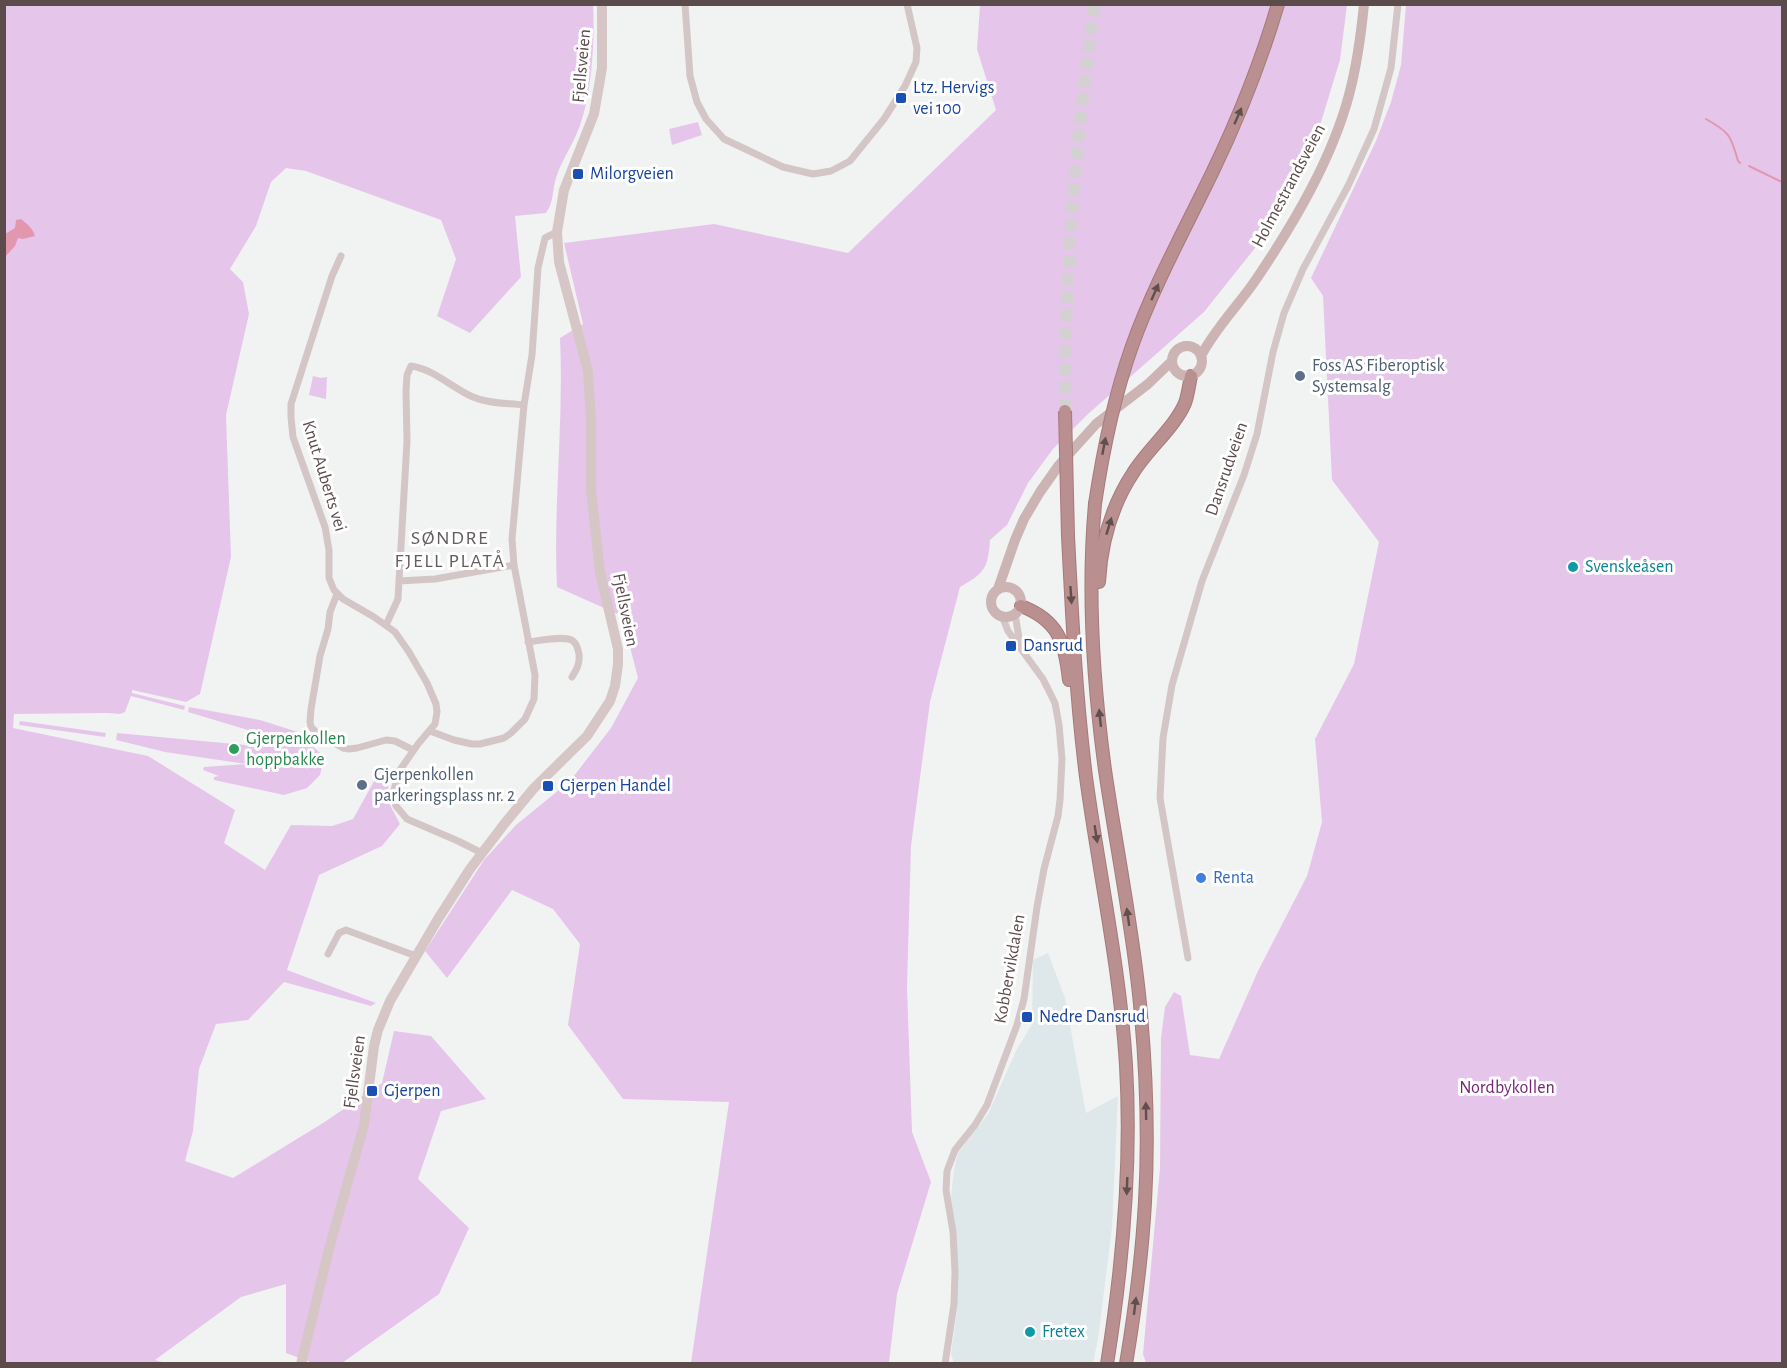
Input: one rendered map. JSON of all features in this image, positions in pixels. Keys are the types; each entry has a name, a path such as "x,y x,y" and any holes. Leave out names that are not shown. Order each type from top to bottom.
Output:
{"highway":[{"path":"1126,1364 1135,1306 1145,1202 1146,1110 1139,993 1105,769 1094,667 1091,579 1095,504 1107,434 1123,370 1162,277 1241,111 1278,4"},
{"path":"1094,667 1099,571 1113,512 1132,474 1182,408 1187,397 1191,376"},
{"path":"1065,411 1068,536 1086,776 1120,995 1126,1065 1127,1201 1117,1303 1107,1364"},
{"path":"1018,610 1046,618 1060,641 1069,676 1073,720 1086,776"}],"main road":[{"name":"Fjellsveien","path":"301,1364 330,1245 364,1125 374,1046 390,1001 453,894 482,853 534,788 587,736 610,701 617,673 618,649 600,572 592,508 588,371 560,262 557,232 564,190 594,114 602,68 602,4"},
{"name":"Holmestrandsveien","path":"1201,356 1215,332 1266,264 1297,213 1326,158 1341,121 1354,78 1364,4"},
{"name":"Holmestrandsveien","path":"1193,347 1215,332"},
{"path":"1186,346 1193,347 1201,356 1200,368 1191,376 1183,376 1173,367 1174,354 1186,346"},
{"path":"998,589 1005,586 1013,588 1021,596 1018,610 1008,617 995,612 991,604 992,596 998,589 1024,519 1040,492 1059,465 1096,424 1148,384 1172,361"},
{"path":"1148,384 1177,372"},
{"path":"1008,562 1013,588"}],"street":[{"path":"685,4 690,76 697,102 706,119 723,139 783,167 806,174 831,171 850,160 877,128 904,86 916,62 917,48 907,4"},
{"name":"Dansrudveien","path":"1188,958 1160,798 1162,738 1172,685 1202,581 1244,475 1257,434 1273,352 1284,313 1374,129 1391,68 1398,4"},
{"path":"430,731 465,743 480,744 504,738 512,733 528,714 534,699 535,675 514,565 512,539 524,405 532,355 540,255 545,238 557,232"},
{"name":"Knut Auberts vei","path":"337,594 329,578 329,550 325,527 293,437 291,417 294,394 332,276 341,256"},
{"path":"386,625 398,599 407,441 407,375 411,366 419,367 440,377 473,397 488,402 524,405"},
{"path":"399,581 435,579 514,565"},
{"path":"413,750 395,741 387,740 350,750 331,742 314,731 312,727 310,709 330,612 337,594 386,625 401,640 427,683 436,704 436,718 430,731 413,750 395,782 393,799 399,812 413,822 482,853"},
{"name":"Kobbervikdalen","path":"1018,610 1020,646"},
{"name":"Kobbervikdalen","path":"945,1364 954,1304 955,1272 946,1190 947,1171 955,1150 975,1125 987,1105 1017,1025 1024,999 1029,949 1040,888 1056,826 1060,800 1062,759 1055,703 1043,679 1008,631 1002,616"},
{"path":"528,642 549,639 574,641 580,660 572,677"},
{"path":"328,954 339,933 346,930 416,956"}],"shaded area":[{"path":"21,219 31,228 35,236 18,238 15,246 5,257 5,234 15,228 16,220"},
{"path":"1048,953 1065,998 1086,1113 1118,1096 1112,1227 1093,1363 954,1363 951,1354 957,1310 957,1250 951,1197 954,1169 958,1153 988,1114 1016,1051 1032,1024 1033,960"}],"green space":[{"path":"4,5 593,5 593,50 587,99 576,134 558,172 550,205 546,213 515,216 521,277 470,333 437,316 456,259 441,220 306,171 286,168 271,182 256,226 230,269 243,282 249,314 226,415 231,557 200,694 186,702 132,690 132,693 185,706 184,710 131,696 125,712 120,714 14,714 13,728 148,756 235,810 224,843 265,870 291,825 332,826 353,819 382,767 388,777 388,801 400,824 382,846 319,875 287,970 376,1003 371,1006 284,982 248,1020 216,1024 199,1069 193,1131 185,1161 233,1178 323,1123 382,1083 394,1031 431,1036 486,1099 441,1111 418,1179 469,1228 439,1294 342,1363 313,1363 286,1353 286,1284 241,1297 155,1360 166,1363 5,1363"},
{"path":"980,5 1347,5 1340,60 1314,145 1263,238 1204,312 1088,414 1053,449 1028,483 1007,525 990,540 984,569 960,587 930,702 911,846 907,987 912,1132 931,1182 897,1294 889,1363 691,1363 729,1102 623,1099 568,1025 580,944 553,909 512,890 447,978 425,951 484,860 516,825 570,781 611,728 638,678 622,616 557,587 560,338 583,324 564,243 714,224 848,253 996,110 977,49"},
{"name":"Nordbykollen","path":"1406,5 1782,5 1782,1363 1146,1363 1143,1354 1160,1168 1161,1038 1165,1007 1174,992 1181,996 1190,1055 1219,1059 1258,971 1307,876 1322,822 1315,739 1354,664 1379,542 1332,480 1323,296 1311,278 1376,141 1391,102 1401,65"},
{"path":"698,122 702,135 672,145 669,129"},
{"path":"313,376 327,377 326,399 309,395"},
{"name":"Gjerpenkollen hoppbakke","path":"189,707 260,720 298,732 322,755 320,775 307,788 284,795 214,780 214,777 219,776 203,770 204,767 246,764 165,752 116,740 117,733 256,746 258,733 188,712"},
{"path":"20,721 106,733 105,737 19,725"}],"waterway":[{"path":"1706,119 1728,135 1740,163"},
{"path":"1749,166 1782,182"}],"tunnel":[{"path":"1065,411 1066,337 1074,188 1094,4"}],"place":[{"name":"Ltz. Hervigs vei 100","path":"901,98"},
{"name":"Milorgveien","path":"578,174"},
{"name":"Foss AS Fiberoptisk Systemsalg","path":"1300,376"},
{"name":"Svenskeåsen","path":"1573,567"},
{"name":"Dansrud","path":"1011,646"},
{"name":"Gjerpenkollen hoppbakke","path":"234,749"},
{"name":"Gjerpenkollen parkeringsplass nr. 2","path":"362,785"},
{"name":"Gjerpen Handel","path":"548,786"},
{"name":"Renta","path":"1201,878"},
{"name":"Nedre Dansrud","path":"1027,1017"},
{"name":"Gjerpen","path":"372,1091"},
{"name":"Fretex","path":"1030,1332"}],"district":[{"name":"SØNDRE FJELL PLATÅ","path":"450,550"}]}
